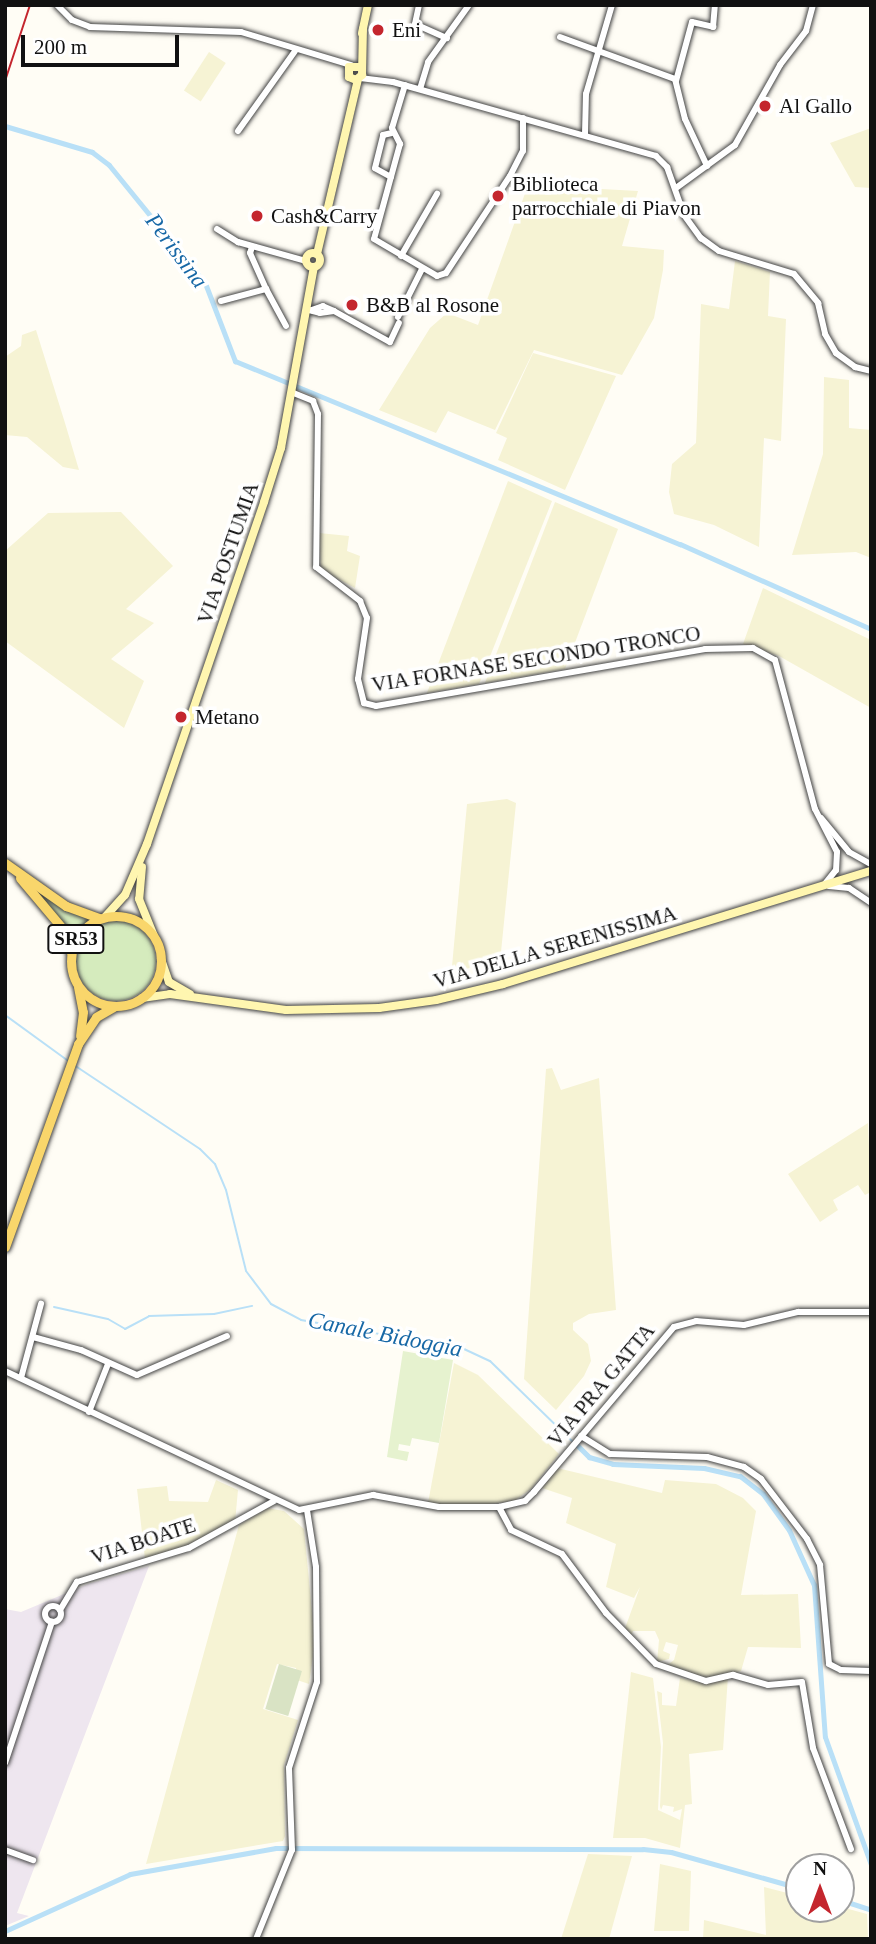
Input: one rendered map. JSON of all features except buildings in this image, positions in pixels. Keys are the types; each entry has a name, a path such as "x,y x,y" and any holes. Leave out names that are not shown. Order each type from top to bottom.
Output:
{"main road":[{"path":"355,72 368,5"},
{"name":"VIA POSTUMIA","path":"103,918 125,895 147,844 264,502 311,310 310,264 320,260 317,254 355,72"},
{"name":"VIA POSTUMIA","path":"147,844 139,899 154,936"},
{"path":"9,866 66,906 103,918"},
{"path":"9,866 63,929 71,953"},
{"name":"VIA DELLA SERENISSIMA","path":"142,998 165,994 286,1010 379,1008 436,1000 503,984 871,871"},
{"name":"SR53","path":"78,1044 83,1012 71,953 80,934 103,918 134,919 154,936 161,959"},
{"path":"161,959 174,986 199,998"},
{"path":"142,998 156,982 161,959"},
{"name":"SR53","path":"78,986 99,1003 115,1006"},
{"name":"SR53","path":"5,1247 78,1044 96,1017 115,1006 142,998"}],"street":[{"path":"59,5 80,20 111,29 227,30 355,72 585,134 656,156 676,188 684,215 701,238 719,251 794,274 818,303 825,334 836,353 855,367 871,370"},
{"path":"419,5 415,24 447,38"},
{"path":"420,89 428,62 469,5"},
{"path":"585,134 586,94 612,5"},
{"path":"708,166 685,118 676,81 692,22 713,27 715,5"},
{"path":"676,188 708,166 740,138 780,65 806,31 810,7"},
{"path":"560,37 599,49 676,81"},
{"path":"239,131 295,51"},
{"path":"392,133 405,85"},
{"path":"392,133 400,144 374,235 376,242 437,276 446,273 523,151 523,118"},
{"path":"391,177 379,173 375,165 383,135 392,133"},
{"path":"401,256 438,194"},
{"path":"217,229 252,247 310,264"},
{"path":"252,247 250,253 286,326"},
{"path":"311,310 323,306 334,310 390,342 422,269"},
{"path":"221,301 266,289"},
{"name":"VIA FORNASE SECONDO TRONCO","path":"291,392 313,401 318,414 317,567 360,601 367,618 358,679 364,703 376,706 705,649 752,648 775,660 820,817 838,858 824,885"},
{"name":"VIA FORNASE SECONDO TRONCO","path":"820,817 849,852 871,864"},
{"path":"824,885 849,888 871,903"},
{"path":"21,1378 41,1304"},
{"name":"VIA PRA GATTA","path":"5,1371 274,1501 307,1510 373,1495 439,1507 499,1507 525,1501 674,1326 696,1321 744,1325 799,1312 871,1312"},
{"path":"33,1337 81,1350 108,1364 143,1374 227,1336"},
{"path":"89,1412 108,1364"},
{"path":"580,1437 610,1454 716,1459 744,1467 761,1479 807,1539 820,1565 830,1664 841,1670 871,1671"},
{"name":"VIA BOATE","path":"59,1609 78,1582 86,1577 189,1548 274,1501"},
{"path":"499,1507 511,1530 562,1554 606,1613 656,1664 706,1681 733,1675 768,1685 802,1682 813,1748 851,1849"},
{"path":"256,1939 292,1847 289,1768 317,1682 320,1652 307,1510"},
{"path":"5,1763 52,1622 60,1617 59,1609 46,1611 52,1622"},
{"path":"5,1850 33,1860"}],"shaded area":[{"path":"209,52 226,63 201,101 184,91"},
{"path":"871,128 871,188 855,187 830,143"},
{"path":"528,185 638,191 622,246 664,250 663,270 654,318 622,375 534,350 495,430 448,411 436,433 379,410 430,328 447,313 478,325"},
{"path":"735,261 770,272 768,316 786,319 781,441 764,438 759,547 714,525 674,514 669,492 672,464 696,443 701,304 729,309"},
{"path":"36,330 79,470 63,467 27,437 5,435 5,357 21,346 22,335"},
{"path":"533,353 616,376 565,490 498,460 507,438 496,433"},
{"path":"824,377 849,380 849,428 871,430 871,558 856,552 792,555 823,454"},
{"path":"508,481 552,501 479,684 427,693"},
{"path":"555,502 618,529 565,669 485,683"},
{"path":"121,512 173,566 126,609 154,623 111,659 144,681 124,728 5,641 5,551 48,513"},
{"path":"319,533 349,536 347,551 360,556 355,588 321,570"},
{"path":"763,588 871,640 871,708 779,656 743,644"},
{"path":"507,799 516,803 501,952 451,977 467,804"},
{"path":"552,1068 561,1090 599,1078 616,1310 589,1314 573,1323 573,1330 588,1344 591,1361 584,1376 556,1410 524,1379 546,1069"},
{"path":"868,1123 871,1192 865,1195 858,1185 833,1200 838,1210 820,1222 788,1174"},
{"path":"454,1363 478,1375 559,1454 531,1489 514,1501 455,1508 428,1503"},
{"path":"557,1468 662,1493 665,1480 716,1484 743,1498 756,1511 741,1595 798,1594 801,1648 748,1647 741,1671 711,1679 695,1680 662,1669 674,1660 678,1645 666,1642 663,1651 670,1654 669,1659 657,1662 659,1640 655,1631 633,1631 631,1636 624,1631 640,1587 634,1598 606,1587 616,1544 566,1523 572,1498 542,1488"},
{"path":"216,1480 238,1490 235,1522 180,1550 145,1559 137,1489 167,1486 169,1501 208,1502"},
{"path":"267,1508 284,1511 304,1529 315,1642 309,1684 297,1680 296,1668 277,1664 263,1709 298,1720 284,1765 285,1836 283,1841 146,1864 239,1525"},
{"path":"149,1566 17,1913 29,1916 5,1926 5,1609 21,1612 88,1584"},
{"path":"631,1672 653,1678 661,1747 658,1810 680,1820 682,1809 673,1812 674,1807 663,1805 661,1810 660,1806 663,1743 657,1691 662,1693 662,1705 676,1706 680,1678 705,1683 728,1676 723,1750 689,1754 692,1804 685,1805 680,1848 645,1838 613,1838"},
{"path":"588,1854 632,1856 609,1939 561,1939"},
{"path":"660,1864 691,1871 689,1931 654,1931"},
{"path":"764,1887 785,1892 785,1923 855,1923 855,1911 867,1914 868,1939 703,1939 704,1920 766,1935"}],"green space":[{"path":"26,881 90,919 71,939"},
{"path":"116,921 131,924 144,933 153,946 156,961 153,976 144,989 131,998 116,1001 101,998 88,989 79,976 76,961 79,946 88,933 101,924"},
{"path":"403,1351 453,1360 439,1443 412,1438 410,1446 399,1444 398,1450 409,1452 407,1461 387,1457"},
{"path":"279,1664 302,1671 288,1716 265,1709"}],"waterway":[{"name":"Perissina","path":"5,126 92,152 109,165 205,283 235,361 680,544 871,629"},
{"name":"Canale Bidoggia","path":"5,1015 67,1060"},
{"name":"Canale Bidoggia","path":"74,1065 200,1149 215,1164 226,1190 246,1271 271,1304 301,1320 464,1349 490,1361 573,1442"},
{"path":"54,1307 108,1319 125,1329 149,1316 214,1314 252,1306"},
{"name":"Canale Bidoggia","path":"575,1443 589,1457 613,1464 704,1468 740,1476 763,1494 789,1530 814,1585 825,1737 871,1865"},
{"path":"5,1931 130,1874 276,1848 643,1849 671,1852 785,1884"},
{"path":"855,1905 871,1910"}],"railway":[{"path":"5,81 30,5"}],"place":[{"name":"Eni","path":"378,30"},
{"name":"Al Gallo","path":"765,106"},
{"name":"Biblioteca parrocchiale di Piavon","path":"498,196"},
{"name":"Cash&Carry","path":"257,216"},
{"name":"B&B al Rosone","path":"352,305"},
{"name":"Metano","path":"181,717"}]}
